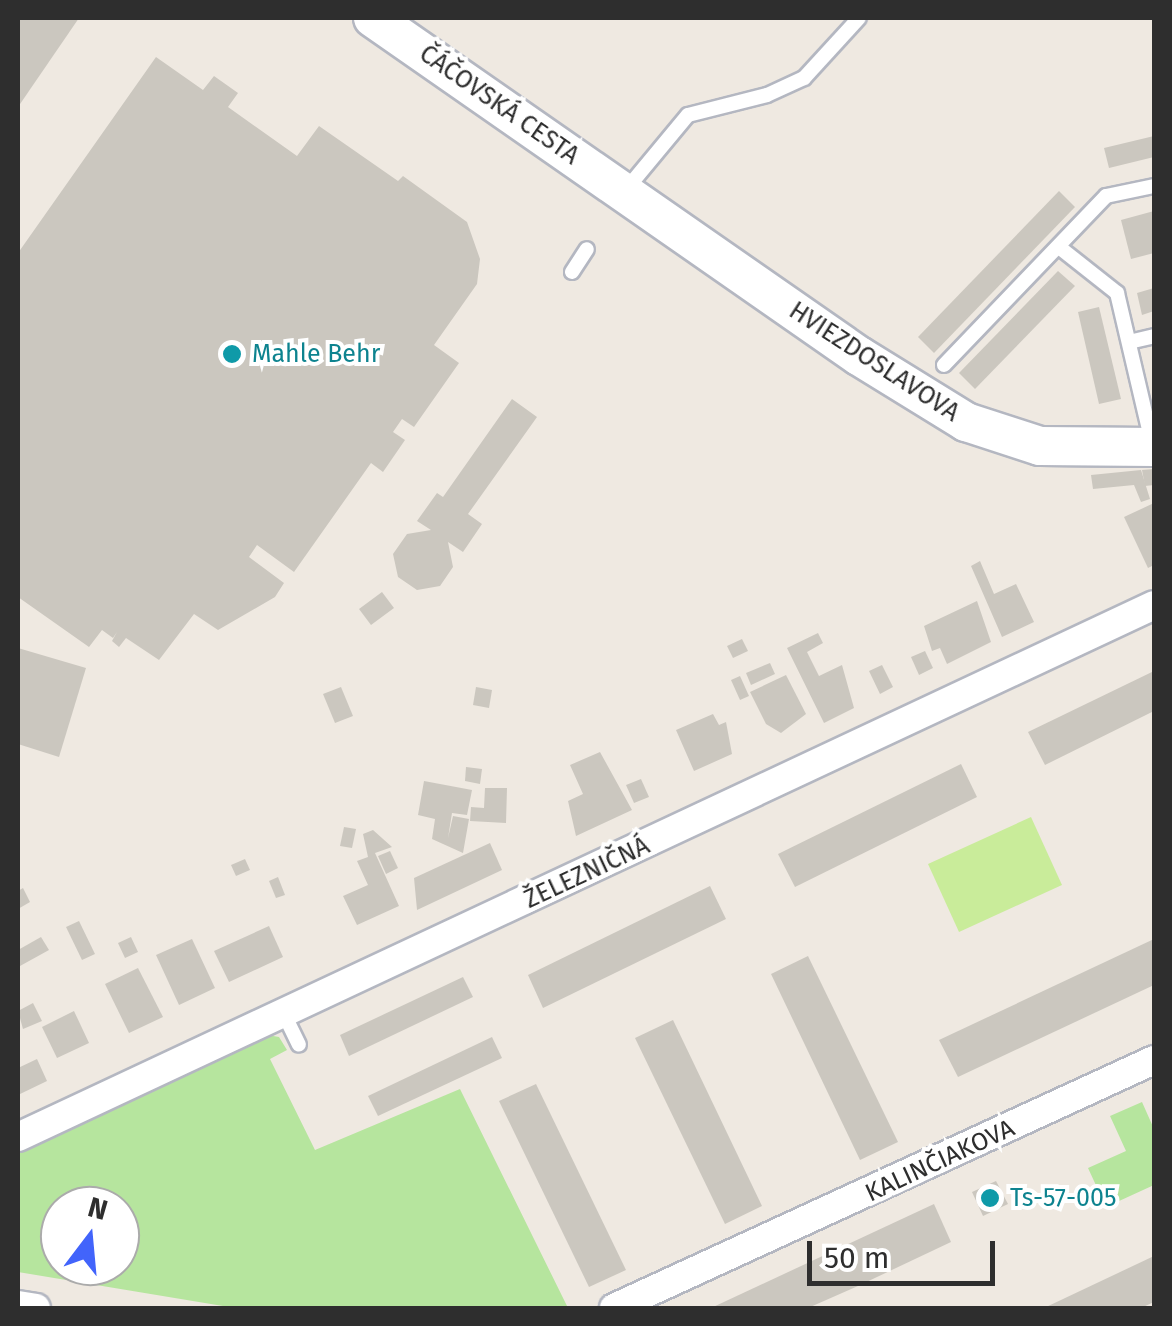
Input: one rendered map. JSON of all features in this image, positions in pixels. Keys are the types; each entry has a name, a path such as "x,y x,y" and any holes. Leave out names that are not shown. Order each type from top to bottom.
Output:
{"main road":[{"name":"ČÁČOVSKÁ CESTA","path":"373,18 624,192"},
{"name":"HVIEZDOSLAVOVA","path":"624,192 966,422 1040,446 1152,429"}],"street":[{"name":"ŽELEZNIČNÁ","path":"18,1138 1154,606"},
{"name":"KALINČIAKOVA","path":"614,1308 1154,1060"},
{"path":"18,1305 36,1308"}],"lane":[{"path":"624,192 688,115 767,96 804,78 859,18"},
{"path":"944,366 1106,196 1154,186"},
{"path":"1059,247 1118,293 1152,429"},
{"path":"572,272 587,249"},
{"path":"1129,342 1154,336"},
{"path":"284,1014 299,1045"}],"green space":[{"path":"1031,817 1062,885 959,932 928,864"},
{"path":"262,1034 279,1037 287,1050 270,1059 315,1150 460,1089 568,1308 235,1308 102,1286 140,1286 140,1186 40,1186 40,1276 18,1272 18,1149"},
{"path":"1142,1102 1154,1129 1154,1185 1106,1207 1088,1168 1126,1151 1110,1116"}],"building":[{"path":"18,18 79,18 18,107"},
{"name":"Mahle Behr","path":"156,57 203,90 214,76 238,93 228,107 297,156 319,126 398,181 403,176 467,222 480,259 477,284 434,345 459,363 414,427 402,419 393,432 405,440 383,472 371,463 294,572 257,545 249,557 284,583 275,597 218,630 194,614 159,660 126,638 119,647 112,641 117,632 113,638 102,630 89,647 18,597 18,253"},
{"path":"1154,136 1154,157 1109,168 1104,148"},
{"path":"1059,191 1075,207 934,353 918,337"},
{"path":"1154,211 1154,253 1131,259 1121,220"},
{"path":"1058,271 1075,286 975,389 959,373"},
{"path":"1154,288 1154,311 1142,315 1137,293"},
{"path":"1099,307 1121,399 1099,404 1078,312"},
{"path":"512,399 537,417 468,514 482,524 463,552 448,542 453,567 440,586 417,590 398,577 393,554 407,534 431,530 417,521 437,493 443,497"},
{"path":"1154,469 1154,485 1145,486 1142,470"},
{"path":"1141,470 1150,499 1141,502 1134,485 1093,489 1091,475"},
{"path":"1154,503 1154,565 1148,568 1124,517"},
{"path":"980,561 994,594 1016,584 1034,622 1002,637 971,566"},
{"path":"382,592 394,608 371,625 359,609"},
{"path":"977,601 991,642 947,664 940,648 932,651 924,626"},
{"path":"818,633 823,643 807,652 819,676 842,665 854,708 824,723 787,648"},
{"path":"742,639 748,651 733,658 727,646"},
{"path":"18,648 86,668 59,757 18,744"},
{"path":"925,651 933,668 919,675 911,657"},
{"path":"770,663 775,674 751,685 746,673"},
{"path":"882,665 893,687 880,694 869,671"},
{"path":"1154,671 1154,711 1045,765 1028,732"},
{"path":"786,675 806,714 781,733 766,724 750,692"},
{"path":"740,676 749,696 740,700 731,680"},
{"path":"341,687 353,716 335,723 323,694"},
{"path":"476,687 492,690 489,708 473,705"},
{"path":"713,714 719,725 726,722 732,754 694,771 676,730"},
{"path":"600,752 632,810 576,836 568,801 583,794 570,765"},
{"path":"961,764 977,797 795,887 778,854"},
{"path":"466,767 482,769 480,784 465,781"},
{"path":"641,779 649,797 634,803 626,785"},
{"path":"424,781 472,790 467,815 452,813 448,838 453,816 469,819 463,853 432,839 435,819 418,815"},
{"path":"485,788 507,788 506,823 470,821 471,807 484,808"},
{"path":"344,827 356,829 352,848 340,846"},
{"path":"373,830 392,847 375,853 399,906 357,925 343,896 368,885 357,861 368,857 363,834"},
{"path":"490,843 502,870 417,910 414,878"},
{"path":"390,851 398,868 386,874 378,856"},
{"path":"245,859 250,870 236,876 231,865"},
{"path":"278,877 285,895 276,898 269,881"},
{"path":"710,886 726,919 543,1008 528,975"},
{"path":"23,888 30,902 18,909 18,891"},
{"path":"79,921 95,954 82,960 66,927"},
{"path":"269,926 283,957 229,982 214,951"},
{"path":"41,937 49,950 20,966 18,950"},
{"path":"131,937 138,952 125,958 118,943"},
{"path":"192,939 215,988 179,1005 156,955"},
{"path":"1154,939 1154,985 958,1077 939,1040"},
{"path":"808,956 898,1142 860,1160 771,974"},
{"path":"138,968 163,1017 129,1033 105,984"},
{"path":"463,977 473,997 349,1056 340,1035"},
{"path":"33,1003 42,1021 23,1029 18,1011"},
{"path":"74,1011 89,1043 57,1058 42,1027"},
{"path":"673,1020 762,1206 725,1224 635,1038"},
{"path":"492,1037 502,1058 378,1116 368,1096"},
{"path":"37,1059 47,1081 18,1095 18,1068"},
{"path":"536,1084 626,1270 589,1287 499,1101"},
{"name":"Ts-57-005","path":"996,1181 1008,1204 983,1216 972,1192"},
{"path":"934,1204 951,1242 858,1286 808,1308 711,1308"},
{"path":"1154,1256 1154,1302 1141,1308 1044,1308"}],"place":[{"name":"Mahle Behr","path":"232,354"},
{"name":"Ts-57-005","path":"990,1198"}]}
